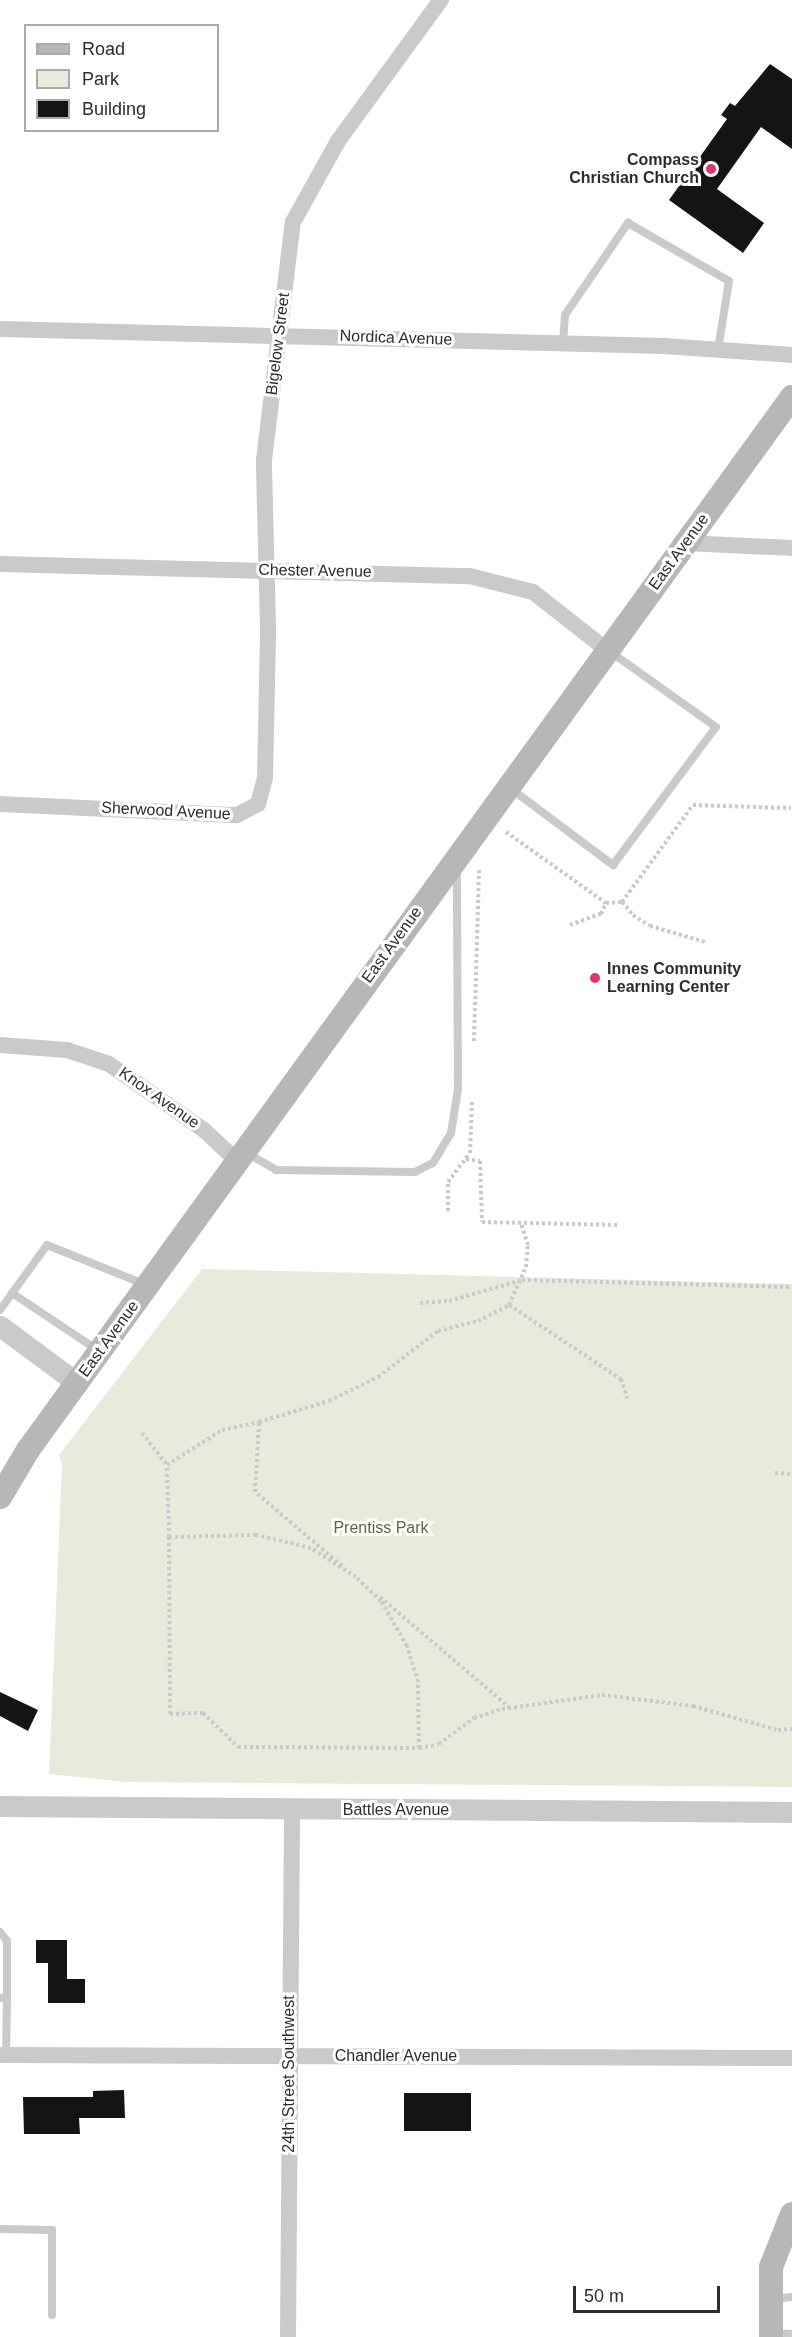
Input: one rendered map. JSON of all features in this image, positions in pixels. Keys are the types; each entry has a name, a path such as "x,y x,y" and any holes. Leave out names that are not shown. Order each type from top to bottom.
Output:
{"main road":[{"name":"East Avenue","path":"0,1497 28,1450 456,856 792,397"},
{"path":"778,2335 782,2298 771,2267 792,2214"}],"street":[{"name":"Bigelow Street","path":"265,735 268,571 264,460 286,257 299,205 338,141 441,0"},
{"name":"Nordica Avenue","path":"0,329 278,334 563,343 792,355"},
{"path":"686,543 792,548"},
{"name":"Chester Avenue","path":"0,564 419,573 501,582 532,592 607,650"},
{"name":"Sherwood Avenue","path":"0,804 237,815 258,804 263,792 265,735"},
{"name":"Knox Avenue","path":"0,1045 67,1050 109,1064 240,1156"},
{"path":"0,1326 77,1383"},
{"name":"Battles Avenue","path":"0,1806 792,1812"},
{"name":"24th Street Southwest","path":"288,2337 292,1810"},
{"name":"Chandler Avenue","path":"3,2055 792,2058"}],"lane":[{"path":"563,343 565,315 628,223 729,281 718,350"},
{"path":"507,786 613,865 716,727 607,650"},
{"path":"240,1156 276,1170 415,1173 433,1163 451,1133 458,1089 456,856"},
{"path":"0,1310 47,1245 148,1286"},
{"path":"12,1293 100,1352"},
{"path":"0,1932 7,1941 3,1998 3,2055"},
{"path":"0,2229 52,2230 52,2314"}],"path":[{"path":"622,902 633,915 650,926 705,942"},
{"path":"570,925 601,914 606,903"},
{"path":"466,1158 480,1161 482,1222 618,1226"},
{"path":"167,1465 222,1430 259,1422 329,1401 378,1377 438,1331 478,1321 509,1305 522,1280 528,1245 521,1224"},
{"path":"420,1303 449,1301 522,1280 792,1287"},
{"path":"509,1305 621,1379 627,1398"},
{"path":"259,1422 255,1492 510,1708"},
{"path":"142,1433 167,1465 170,1714 203,1713 238,1747 418,1748 439,1744 474,1719 510,1708 602,1695 693,1706 778,1730 792,1729"},
{"path":"775,1473 792,1474"},
{"path":"169,1537 256,1535 311,1548 356,1577 381,1601 408,1646 418,1682 418,1748"}],"green space":[{"name":"Prentiss Park","path":"202,1269 792,1284 792,1787 126,1782 49,1774 62,1464 59,1455"}],"building":[{"name":"Compass Christian Church","path":"770,64 792,79 792,149 761,127 717,189 764,223 743,253 669,200 727,119 721,115 730,103 735,106"},
{"path":"0,1692 38,1710 28,1731 0,1716"},
{"path":"36,1940 67,1940 67,1979 85,1979 85,2003 48,2003 48,1963 36,1963"},
{"path":"124,2090 125,2118 79,2118 80,2134 24,2134 23,2097 93,2097 93,2091"},
{"path":"404,2093 471,2093 471,2131 404,2131"}],"place":[{"name":"Compass Christian Church","path":"711,169"},
{"name":"Innes Community Learning Center","path":"595,978"}]}
